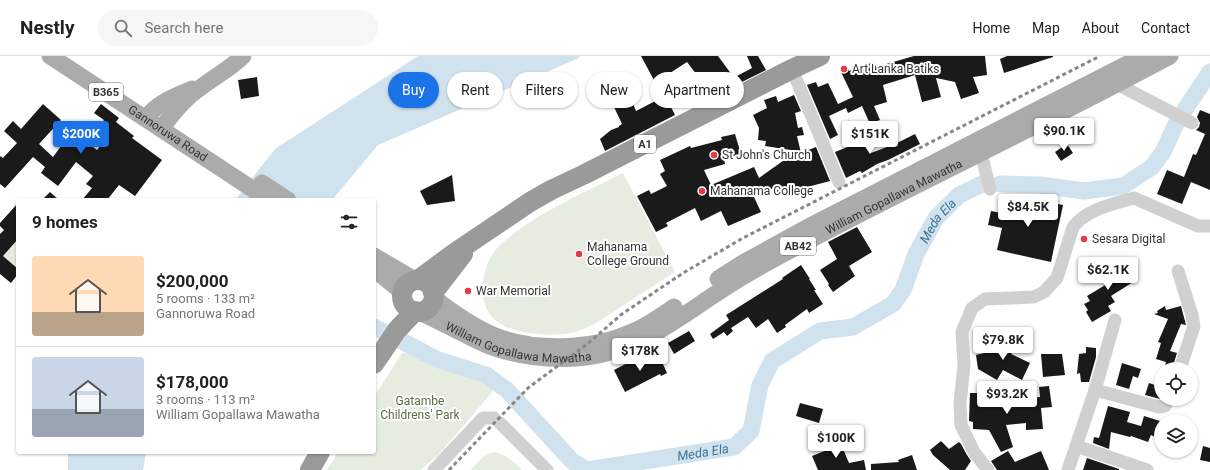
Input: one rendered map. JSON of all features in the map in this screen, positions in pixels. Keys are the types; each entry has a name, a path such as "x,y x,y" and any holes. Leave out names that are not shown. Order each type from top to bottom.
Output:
{"highway":[{"name":"A1","path":"412,296 453,254 510,215 551,190 820,56"},
{"name":"A1","path":"434,295 474,240"},
{"path":"376,361 397,330 399,315 423,281 432,288 434,295"},
{"path":"310,470 319,454"}],"main road":[{"name":"Gannoruwa Road","path":"50,56 149,114"},
{"name":"Gannoruwa Road","path":"72,56 149,114 228,167"},
{"path":"164,124 198,89 243,56"},
{"name":"William Gopallawa Mawatha","path":"434,295 450,310 478,328 510,341 552,347 586,345 619,338 646,325 743,263 812,225 1144,56"},
{"name":"William Gopallawa Mawatha","path":"412,296 488,345 527,356 567,359 598,356 613,352 657,333 729,285 803,244 1170,56"},
{"path":"149,114 161,103 212,79"},
{"path":"228,167 267,198"},
{"path":"228,167 284,198"},
{"path":"376,258 412,296"},
{"path":"376,270 412,296"}],"street":[{"path":"792,69 839,182"},
{"path":"1117,84 1192,123"},
{"path":"981,153 990,189"},
{"path":"988,470 974,452 961,425 960,403 964,365 962,332 972,308 985,299 1034,297 1044,292 1057,278 1072,227 1078,221 1099,209 1134,198 1198,226 1210,226"},
{"path":"1178,271 1194,326 1182,362"},
{"path":"1068,470 1095,390 1115,320"},
{"path":"1095,390 1154,406"},
{"path":"434,470 483,418 497,421 547,470"},
{"path":"1076,446 1147,470"}],"green space":[{"name":"Mahanama College Ground","path":"623,173 675,272 596,323 571,333 550,335 527,333 508,327 493,317 487,310 484,301 483,284 487,265 491,256 497,249 521,228 571,199"},
{"path":"16,241 16,266 15,267 3,256"},
{"name":"Gatambe Childrens' Park","path":"409,352 490,383 493,391 439,454 421,470 327,470 337,454 376,454 376,394 402,353"},
{"path":"496,452 504,455 522,470 471,470 484,456"}],"water":[{"path":"418,56 580,56 579,58 547,72 511,72 511,87 503,91 503,72 447,72 447,108 463,108 378,145 334,198 237,198 275,149 388,76 388,108 439,108 439,72 393,72"},
{"path":"68,454 146,454 143,470 68,470"}],"building":[{"path":"641,56 718,56 730,72 695,72 687,62 672,72 650,73"},
{"path":"747,56 758,56 766,70 744,81 744,72 752,68"},
{"path":"914,56 985,56 987,75 973,77 979,93 961,99 955,82 936,78 941,97 922,102 915,75 883,85 887,102 874,106 880,120 870,124 862,106 848,113 846,108 829,116 838,135 830,139 807,85 816,82 818,87 828,83 838,104 853,97 841,72 848,68 849,71 874,62 876,67"},
{"path":"1007,56 1053,57 1004,73 1000,59"},
{"path":"257,77 259,96 241,99 238,80"},
{"path":"794,95 801,111 795,113 798,128 802,127 804,135 797,136 801,153 816,147 830,181 777,195 774,188 754,197 761,212 728,226 721,211 701,221 695,208 666,223 668,226 656,232 637,196 649,190 651,194 667,186 660,174 665,171 660,160 690,146 691,148 722,140 721,137 735,134 741,154 724,159 725,164 704,170 711,185 754,167 759,178 797,151 765,146 766,141 758,140 759,128 753,115 767,108 764,100 776,96 778,102"},
{"path":"43,104 61,120 39,144 53,157 72,131 97,150 107,137 97,129 104,120 94,113 101,104 119,118 116,122 134,136 132,138 162,160 135,196 119,185 109,198 84,198 92,188 86,184 93,176 76,162 58,186 41,173 45,167 33,157 5,188 0,184 0,156 3,158 17,143 4,131 13,121 21,129"},
{"path":"650,104 650,108 672,108 675,115 605,151 600,139 611,130 622,124 614,108 635,108 636,111"},
{"path":"1200,110 1210,114 1210,190 1191,182 1182,204 1157,194 1167,170 1184,177 1193,154 1196,155 1205,134 1196,130 1200,123 1197,117"},
{"path":"915,134 920,144 877,164 862,173 860,171 846,178 835,152 850,146 848,143 862,136 871,153"},
{"path":"1067,144 1073,153 1061,161 1055,152"},
{"path":"452,175 455,201 427,205 420,191"},
{"path":"50,192 57,198 44,198"},
{"path":"1010,195 1063,205 1051,262 997,250 1002,228 988,225 991,211 1006,214"},
{"path":"16,205 16,241 3,256 16,267 16,277 11,283 0,274 0,234 4,230 0,226 0,223"},
{"path":"857,227 872,252 849,266 855,276 833,292 820,270 837,259 828,242"},
{"path":"1120,260 1133,282 1111,296 1115,302 1108,306 1111,311 1092,322 1086,312 1088,310 1084,304 1090,301 1087,296 1112,281 1104,269 1110,265 1110,262"},
{"path":"801,265 823,304 809,313 807,309 785,325 786,327 777,333 768,319 756,328 748,317 731,328 733,331 727,336 724,332 713,339 710,334 729,320 726,315 783,279 782,278"},
{"path":"1165,306 1166,310 1181,306 1186,325 1181,324 1170,351 1177,353 1174,362 1166,362 1156,359 1161,343 1158,342 1168,319 1154,314 1158,313 1157,311"},
{"path":"689,331 695,341 674,354 668,343"},
{"path":"1004,335 1018,344 1011,354 1030,363 1022,380 1003,370 997,380 978,369 976,355 997,350"},
{"path":"1086,347 1096,348 1096,357 1089,382 1081,382 1080,373 1077,374 1079,354 1086,353"},
{"path":"658,353 667,373 661,376 660,374 625,392 614,370 639,357 641,362"},
{"path":"1041,354 1062,354 1065,375 1043,377"},
{"path":"1122,363 1141,369 1138,378 1133,376 1129,389 1116,385"},
{"path":"1149,383 1154,385 1154,397 1145,395"},
{"path":"1049,386 1052,407 1041,408 1043,429 1026,430 1026,423 1006,425 1013,447 1001,452 989,430 973,429 973,422 969,421 970,393 984,393 984,398 1003,400 1003,408 1020,406 1019,399 1040,397 1039,387"},
{"path":"800,403 823,409 819,423 796,416"},
{"path":"1108,406 1130,412 1127,422 1141,426 1144,416 1154,419 1154,436 1151,435 1148,442 1131,436 1111,432 1109,449 1093,443 1094,437 1099,438"},
{"path":"838,437 849,463 864,460 866,470 818,470 812,456 827,450 824,443"},
{"path":"941,441 949,449 959,442 961,444 971,461 965,470 950,470 933,455 930,450"},
{"path":"1203,446 1210,448 1210,462 1200,460"},
{"path":"1008,451 1015,462 1041,451 1049,470 997,470 991,461"},
{"path":"912,455 917,470 871,470 871,464 899,462 898,460"},
{"path":"1087,458 1119,469 1119,470 1083,470"}],"waterway":[{"name":"Meda Ela","path":"1184,111 1210,72"},
{"name":"Meda Ela","path":"1000,184 1040,185 1084,191 1123,186 1152,167 1163,152 1176,124"},
{"name":"Meda Ela","path":"400,340 436,359 486,375 507,390 572,461 587,470 734,447 751,431 760,385 772,361 820,331 853,327 893,304 903,290 916,254 936,218 959,195 984,184"},
{"name":"Meda Ela","path":"376,328 384,332"}],"railway":[{"path":"449,470 528,388 586,345 622,314 683,273 743,238 1100,56"}],"place":[{"name":"Art Lanka Batiks","path":"844,69"},
{"name":"St John's Church","path":"714,155"},
{"name":"Mahanama College","path":"702,191"},
{"name":"Sesara Digital","path":"1084,239"},
{"name":"Mahanama College Ground","path":"579,254"},
{"name":"War Memorial","path":"468,291"}]}
